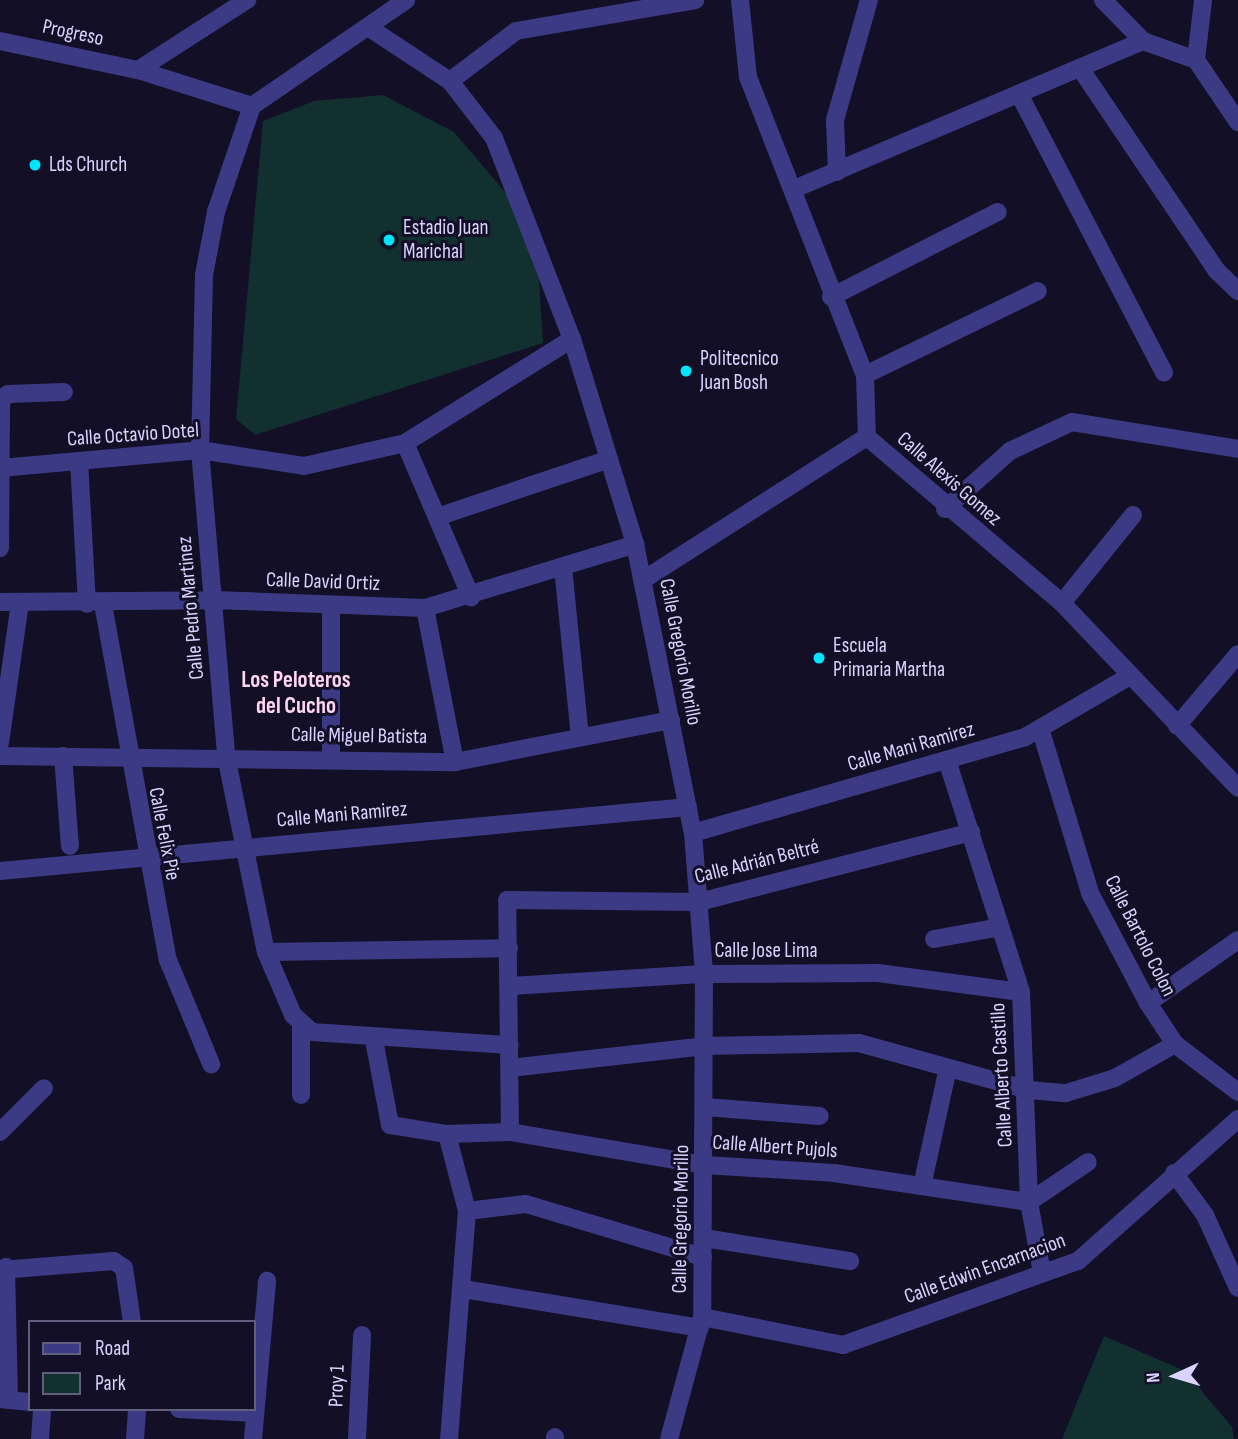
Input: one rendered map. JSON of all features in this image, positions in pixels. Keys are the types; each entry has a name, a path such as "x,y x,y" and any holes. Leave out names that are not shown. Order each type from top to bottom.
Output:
{"street":[{"path":"138,70 247,0"},
{"path":"252,106 406,0"},
{"path":"450,82 516,31 695,0"},
{"name":"Calle Alexis Gomez","path":"740,0 748,77 794,189 831,297 865,375 867,437 945,509 1062,603 1238,788"},
{"path":"837,172 835,120 869,0"},
{"path":"1103,0 1143,41 1196,60 1238,122"},
{"path":"1196,60 1203,0"},
{"name":"Calle Gregorio Morillo","path":"368,27 450,82 494,138 572,339 606,460 635,544 693,833 704,974 705,1165 701,1322 691,1367 668,1439"},
{"name":"Progreso","path":"0,41 138,70 252,106"},
{"path":"794,189 1143,41"},
{"path":"1080,68 1217,271 1238,291"},
{"path":"1018,94 1164,373"},
{"name":"Calle Pedro Martinez","path":"252,106 216,212 204,275 200,450 226,756 266,953 301,1025"},
{"path":"831,297 998,212"},
{"path":"865,375 1038,291"},
{"name":"Calle Octavio Dotel","path":"2,468 200,450 303,466 405,443 572,339"},
{"path":"0,548 1,401 8,394 64,392"},
{"path":"945,509 1010,451 1072,422 1238,449"},
{"path":"642,580 867,437"},
{"path":"405,443 471,597"},
{"path":"437,517 606,460"},
{"name":"Calle Felix Pie","path":"79,461 95,604 144,857 167,960 211,1064"},
{"path":"1062,603 1133,515"},
{"name":"Calle David Ortiz","path":"0,602 95,604 214,600 425,608 471,597 635,544"},
{"path":"562,567 580,737"},
{"path":"0,743 20,602"},
{"path":"331,604 331,758"},
{"path":"425,608 455,762"},
{"path":"1177,726 1238,654"},
{"name":"Calle Mani Ramirez","path":"693,833 947,760 1040,729 1130,676"},
{"name":"Calle Miguel Batista","path":"0,756 226,756 455,762 671,720"},
{"name":"Calle Bartolo Colon","path":"1040,729 1090,893 1148,1003 1175,1044 1238,1092"},
{"path":"63,756 70,846"},
{"name":"Calle Alberto Castillo","path":"947,760 1021,992 1029,1090 1029,1202 1042,1273"},
{"name":"Calle Mani Ramirez","path":"0,871 688,807"},
{"name":"Calle Adrián Beltré","path":"509,948 507,900 699,902 971,832"},
{"path":"934,939 1000,927"},
{"path":"1148,1003 1238,940"},
{"path":"266,953 509,948 510,1132"},
{"name":"Calle Jose Lima","path":"511,986 704,974 878,973 1021,992"},
{"path":"301,1095 301,1025 374,1041 510,1045"},
{"name":"Calle Albert Pujols","path":"374,1041 390,1125 447,1133 510,1132 705,1165 922,1186 1029,1202"},
{"path":"510,1068 705,1046 859,1043 1029,1090 1066,1093 1115,1078 1175,1044"},
{"path":"922,1186 948,1068"},
{"path":"0,1132 44,1088"},
{"path":"705,1107 820,1115"},
{"name":"Calle Edwin Encarnacion","path":"463,1289 843,1345 1078,1261 1238,1119"},
{"path":"447,1133 467,1211 454,1404 449,1439"},
{"path":"1029,1202 1088,1162"},
{"path":"1174,1173 1205,1215 1238,1288"},
{"path":"467,1211 526,1204 703,1257"},
{"path":"704,1238 850,1261"},
{"path":"28,1402 4,1399 3,1268 120,1264 132,1320"},
{"path":"256,1402 267,1281"},
{"name":"Proy 1","path":"357,1439 362,1335"},
{"path":"40,1439 42,1411"},
{"path":"135,1439 136,1411"},
{"path":"217,1411 255,1413 253,1439"}],"green space":[{"name":"Estadio Juan Marichal","path":"383,95 454,132 512,200 539,280 543,343 255,435 236,419 263,121 314,101"},
{"path":"1104,1336 1185,1371 1232,1427 1234,1439 1062,1439"}],"place":[{"name":"Lds Church","path":"35,165"},
{"name":"Estadio Juan Marichal","path":"389,240"},
{"name":"Politecnico Juan Bosh","path":"686,371"},
{"name":"Escuela Primaria Martha","path":"819,658"}],"district":[{"name":"Los Peloteros del Cucho","path":"296,693"}]}
